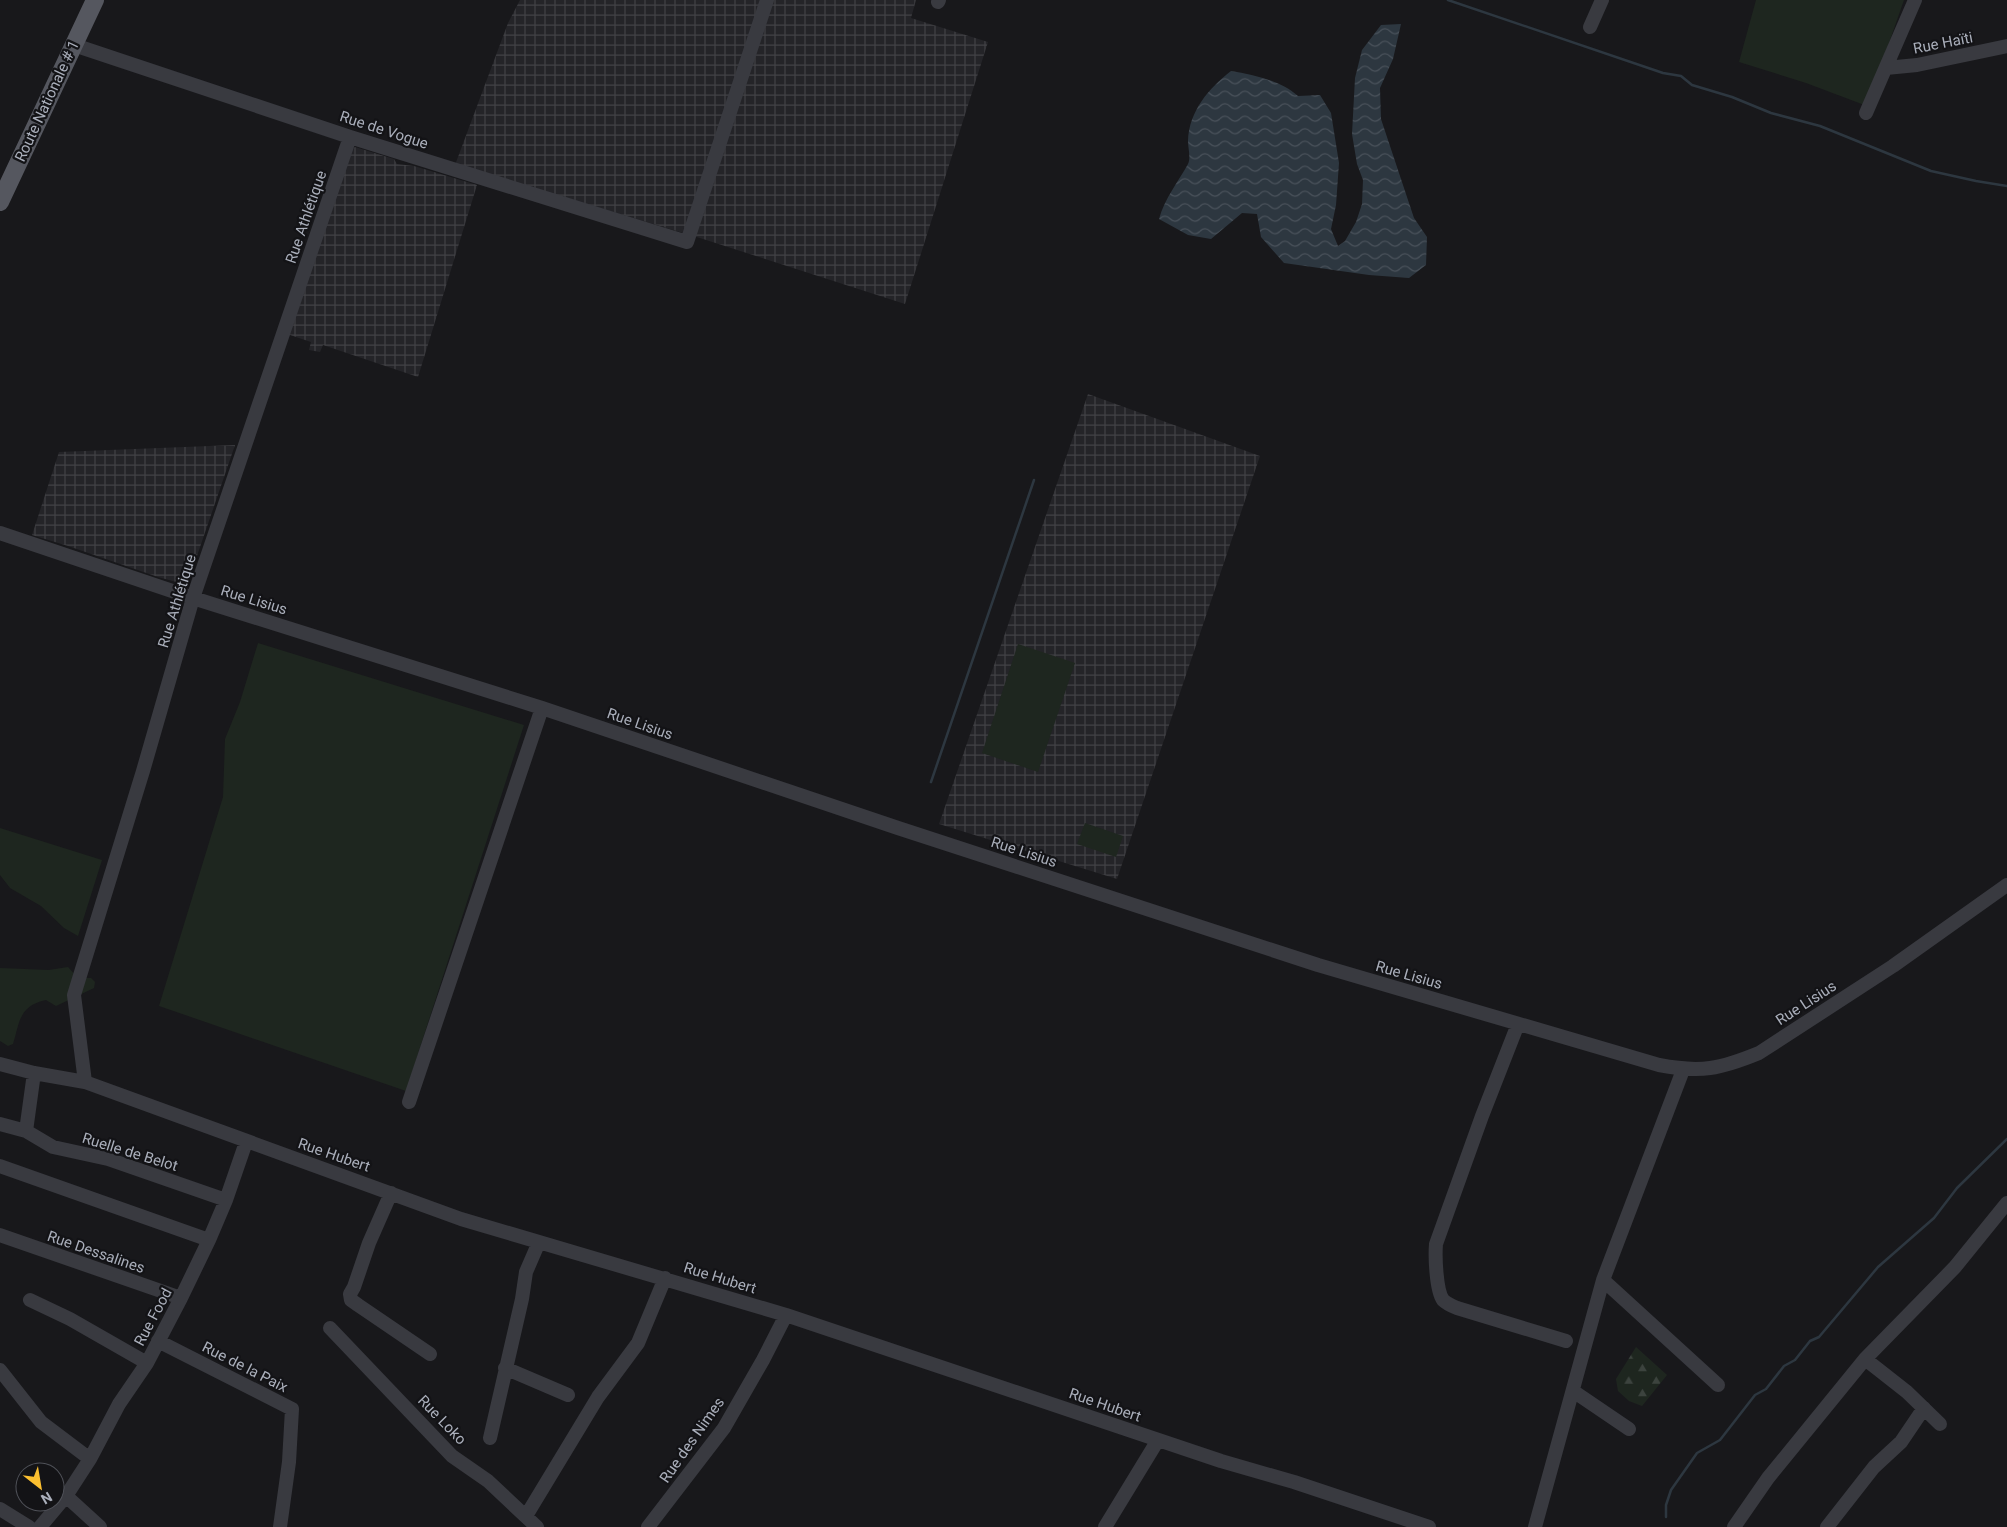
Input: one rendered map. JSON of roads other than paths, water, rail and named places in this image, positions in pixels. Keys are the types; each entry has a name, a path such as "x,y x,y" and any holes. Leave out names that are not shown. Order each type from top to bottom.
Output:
{"main road":[{"name":"Route Nationale # 1","path":"0,202 95,0"}],"street":[{"name":"Rue de Vogue","path":"74,45 350,136 687,242 767,0"},
{"path":"1590,27 1602,0"},
{"path":"1866,113 1904,21 1915,0"},
{"name":"Rue Haïti","path":"1886,68 1917,66 2007,46"},
{"name":"Rue Athlétique","path":"85,1082 74,995 143,771 193,598 350,136"},
{"name":"Rue Lisius","path":"0,532 193,598 542,708 898,828 1318,965 1658,1065 1678,1081 1759,1053 1893,966 2007,885"},
{"path":"409,1102 542,708"},
{"path":"1518,1024 1436,1244 1438,1289 1443,1300 1457,1308 1566,1341"},
{"name":"Rue Hubert","path":"0,1064 34,1073 85,1082 460,1219 786,1315 1221,1461 1294,1482 1429,1527"},
{"path":"26,1131 34,1073"},
{"path":"1535,1527 1604,1280 1678,1081"},
{"name":"Ruelle de Belot","path":"0,1124 26,1131 53,1147 108,1159 226,1200"},
{"name":"Rue Food","path":"40,1527 66,1496 90,1459 119,1404 147,1363 209,1240 226,1200 246,1142"},
{"path":"0,1166 209,1240"},
{"path":"391,1193 369,1243 350,1294 352,1300 358,1305 430,1354"},
{"path":"1734,1527 1768,1478 1866,1359 1955,1267 2007,1203"},
{"name":"Rue Dessalines","path":"0,1235 181,1298"},
{"path":"490,1438 522,1299 526,1272 539,1242"},
{"path":"526,1516 598,1398 638,1343 665,1278"},
{"path":"1604,1280 1718,1385"},
{"path":"30,1300 70,1319 147,1363"},
{"name":"Rue des Nimes","path":"648,1527 724,1428 786,1315"},
{"name":"Rue Loko","path":"330,1328 452,1456 488,1481 537,1527"},
{"name":"Rue de la Paix","path":"158,1342 292,1409 289,1462 280,1527"},
{"path":"1866,1359 1907,1392 1940,1424"},
{"path":"505,1368 568,1395"},
{"path":"0,1370 41,1422 90,1459"},
{"path":"1573,1391 1629,1429"},
{"path":"1827,1527 1874,1467 1901,1442 1924,1408"},
{"path":"1104,1527 1158,1440"},
{"path":"66,1496 93,1524"},
{"path":"0,1509 30,1527"}],"water":[{"path":"1401,24 1393,59 1380,88 1381,119 1414,218 1427,237 1426,265 1409,278 1369,275 1284,263 1261,237 1257,214 1242,213 1211,239 1188,235 1159,219 1168,197 1189,162 1189,130 1196,110 1215,85 1231,71 1258,76 1275,82 1298,96 1320,95 1331,113 1339,163 1336,205 1331,229 1338,246 1345,241 1356,222 1362,204 1363,180 1357,164 1352,134 1355,78 1362,50 1381,25"}],"waterway":[{"path":"1448,0 1663,73 1681,76 1692,85 1732,97 1771,113 1820,126 1931,171 2007,186"},
{"path":"931,782 1034,480"},
{"path":"1666,1517 1666,1505 1671,1490 1697,1453 1720,1440 1755,1395 1766,1389 1784,1366 1795,1360 1810,1341 1819,1337 1878,1267 1934,1218 1957,1188 2007,1139"}]}
